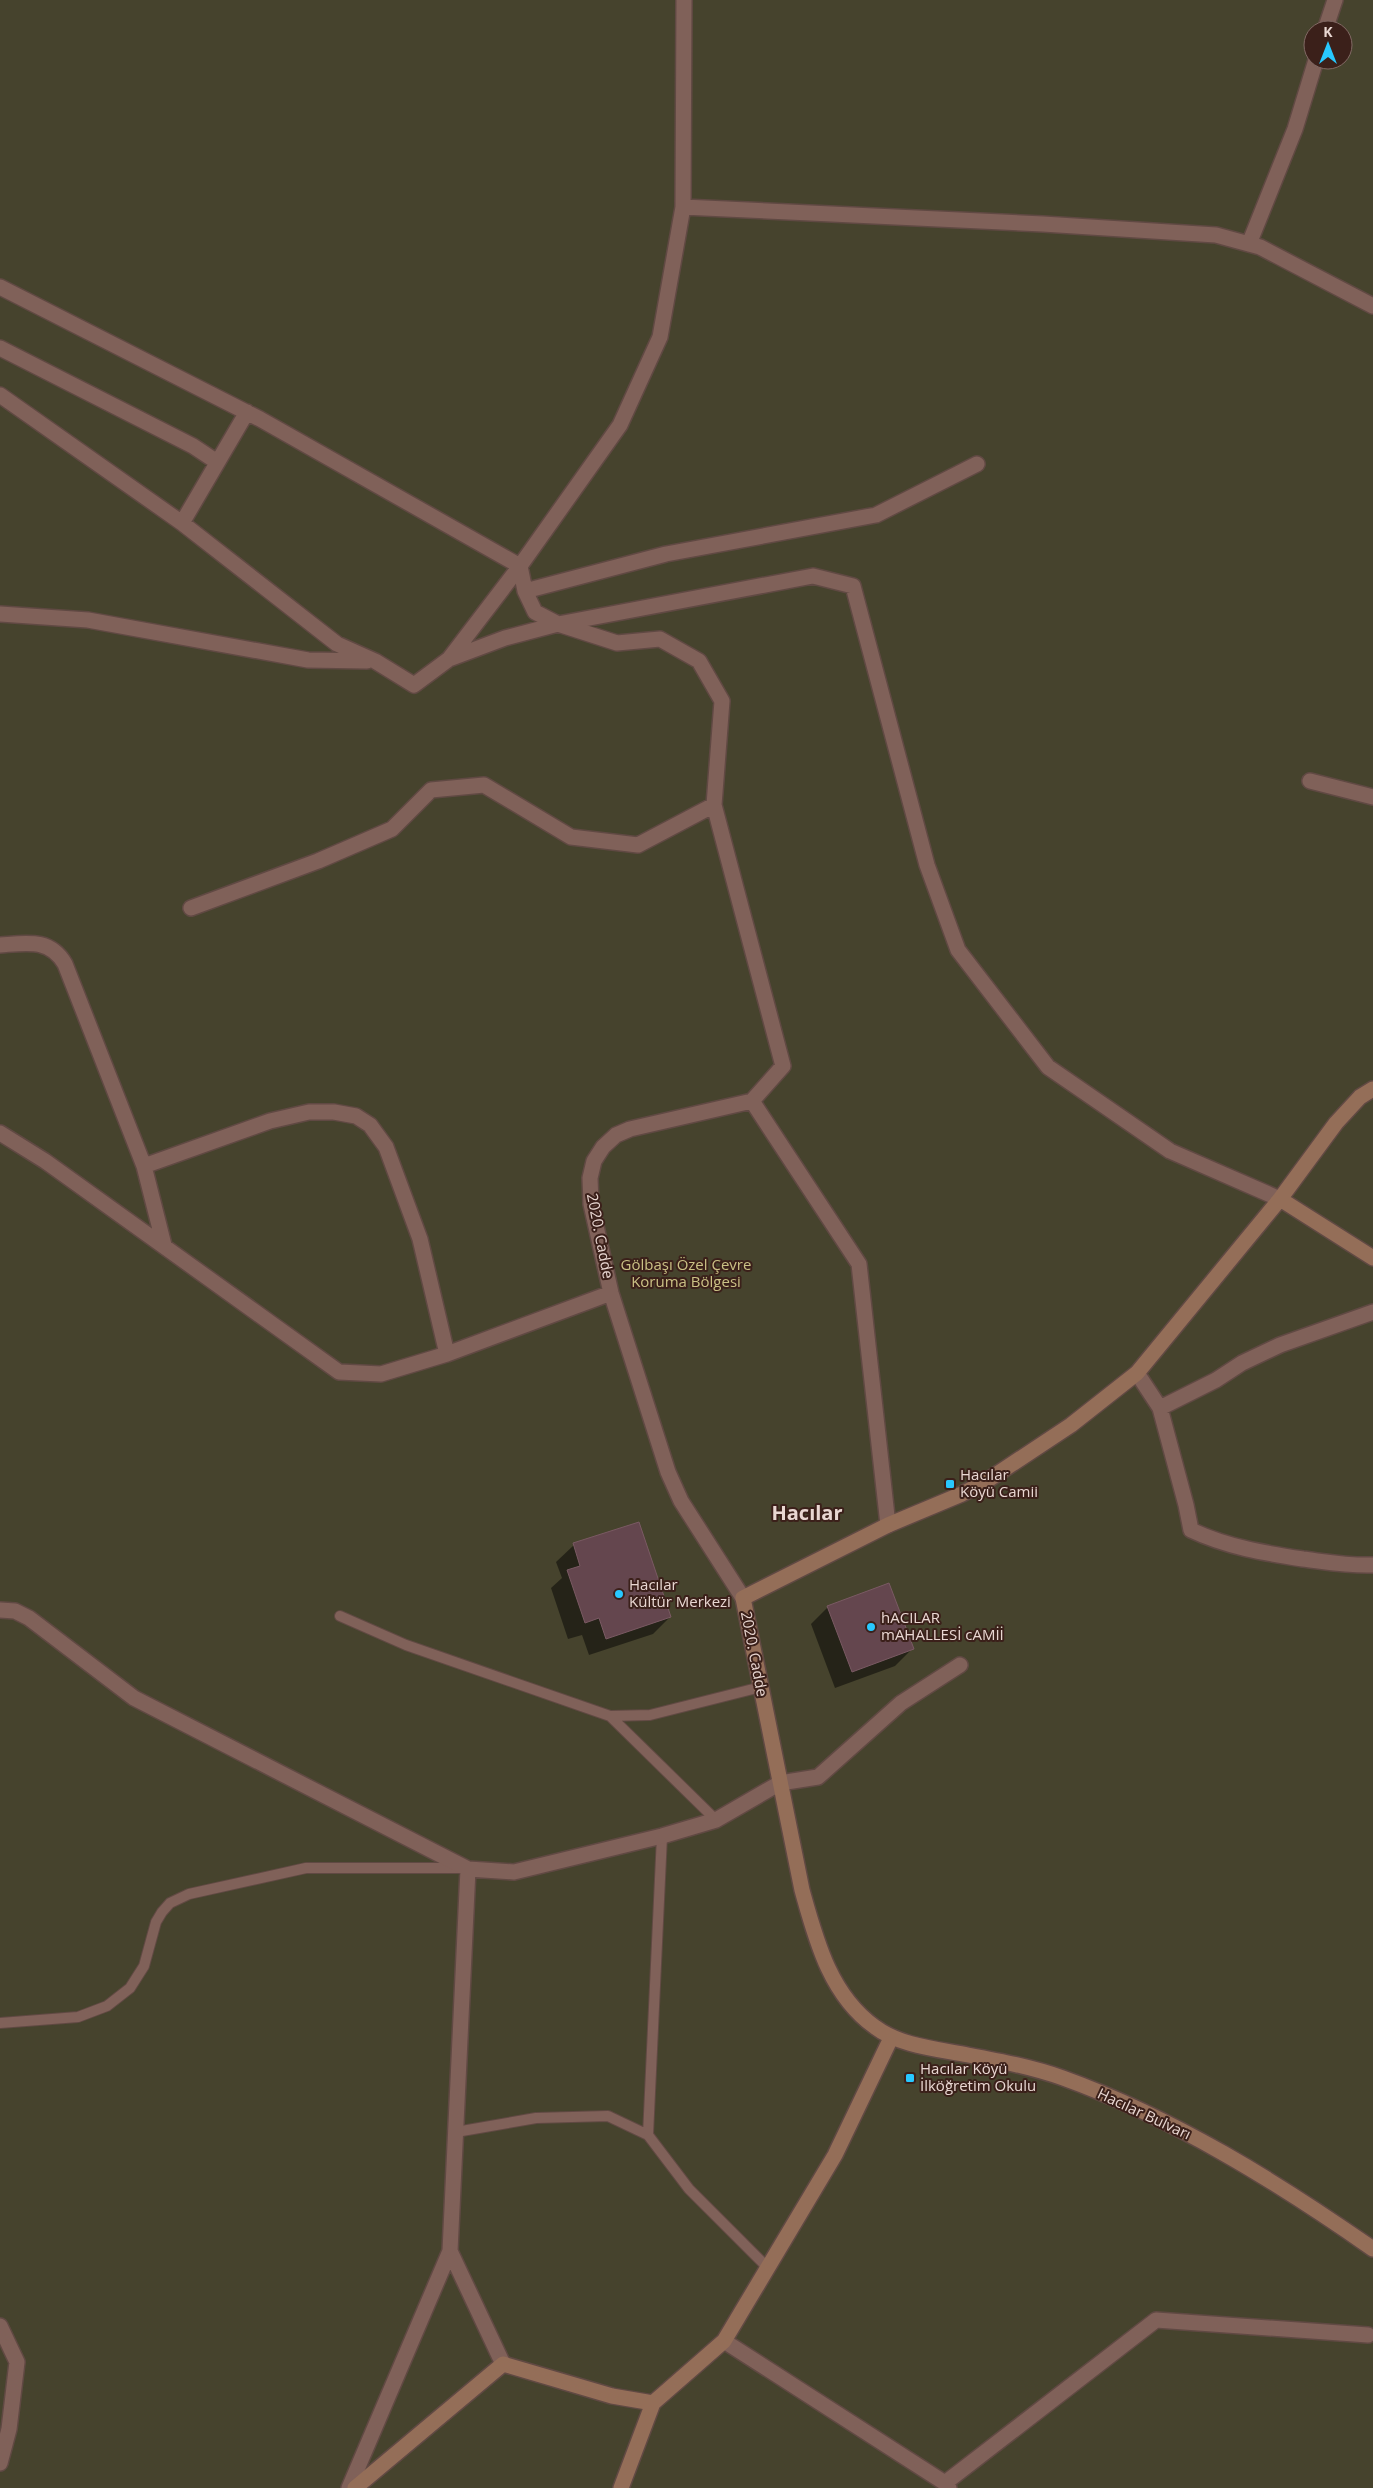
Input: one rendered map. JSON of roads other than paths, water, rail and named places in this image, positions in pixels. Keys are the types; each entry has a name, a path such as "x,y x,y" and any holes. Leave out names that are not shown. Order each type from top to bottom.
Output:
{"street":[{"path":"0,395 182,523 337,644 375,661 414,685 449,659 520,566 620,425 660,338 683,207 684,0"},
{"path":"1329,20 1335,0"},
{"path":"1249,244 1295,128 1313,70"},
{"path":"683,207 1216,235 1260,247 1373,306"},
{"path":"0,287 247,412 520,566 525,591 535,612 558,624 617,643 660,639 699,661 722,702 714,805 783,1066 752,1101 859,1264 888,1525"},
{"path":"0,348 193,446 217,462"},
{"path":"182,523 247,412"},
{"path":"525,591 666,554 876,514 977,464"},
{"path":"449,659 505,638 558,624 813,576 854,586 927,865 958,950 1048,1067 1170,1151 1280,1199 1371,1253"},
{"path":"0,614 88,620 308,660 375,661"},
{"path":"1310,781 1373,797"},
{"path":"191,908 318,861 392,829 431,790 484,785 571,837 638,845 714,805"},
{"path":"0,945 44,944 60,955 144,1166 164,1245"},
{"path":"743,1598 888,1525 952,1498 988,1480 1071,1425 1137,1373 1280,1199 1336,1123 1360,1097 1373,1089"},
{"name":"2020. Cadde","path":"752,1101 616,1135 603,1146 594,1160 590,1178 591,1204 611,1293 668,1472 682,1502 743,1598 802,1890 823,1958 836,1984 860,2015 891,2038"},
{"path":"144,1166 270,1121 309,1112 334,1112 356,1116 370,1125 386,1147 420,1239 447,1354"},
{"path":"0,1133 46,1161 339,1372 381,1374 447,1354 611,1293"},
{"path":"1160,1408 1216,1380 1242,1363 1280,1345 1373,1312"},
{"path":"1137,1373 1160,1408 1191,1530 1212,1540 1258,1552 1352,1566 1373,1564"},
{"path":"0,1610 14,1611 29,1618 134,1698 468,1868 514,1872 662,1836 716,1820 780,1783 818,1777 901,1703 960,1665"},
{"path":"349,2488 450,2251 468,1868"},
{"path":"621,2488 654,2403 724,2341 835,2155 891,2038"},
{"name":"Hacılar Bulvarı","path":"891,2038 1044,2072 1118,2100 1247,2166 1373,2249"},
{"path":"450,2251 503,2364 612,2396 654,2403"},
{"path":"724,2341 947,2486 1156,2320 1368,2335"},
{"path":"0,2326 17,2362 9,2429 0,2463"},
{"path":"355,2488 503,2364"}],"lane":[{"path":"340,1616 406,1644 610,1716 650,1715 761,1687"},
{"path":"610,1716 716,1820"},
{"path":"648,2135 662,1836"},
{"path":"0,2023 78,2017 107,2006 130,1988 141,1972 162,1912 170,1903 188,1894 306,1868 468,1868"},
{"path":"456,2132 536,2118 608,2116 648,2135 689,2190 768,2268"}],"place":[{"name":"Hacılar Köyü Camii","path":"950,1484"},
{"name":"Hacılar Kültür Merkezi","path":"619,1594"},
{"name":"hACILAR mAHALLESİ cAMİİ","path":"871,1627"},
{"name":"Hacılar Köyü İlköğretim Okulu","path":"910,2078"}],"district":[{"name":"Hacılar","path":"807,1513"}],"park label":[{"name":"Gölbaşı Özel Çevre Koruma Bölgesi","path":"686,1274"}]}
